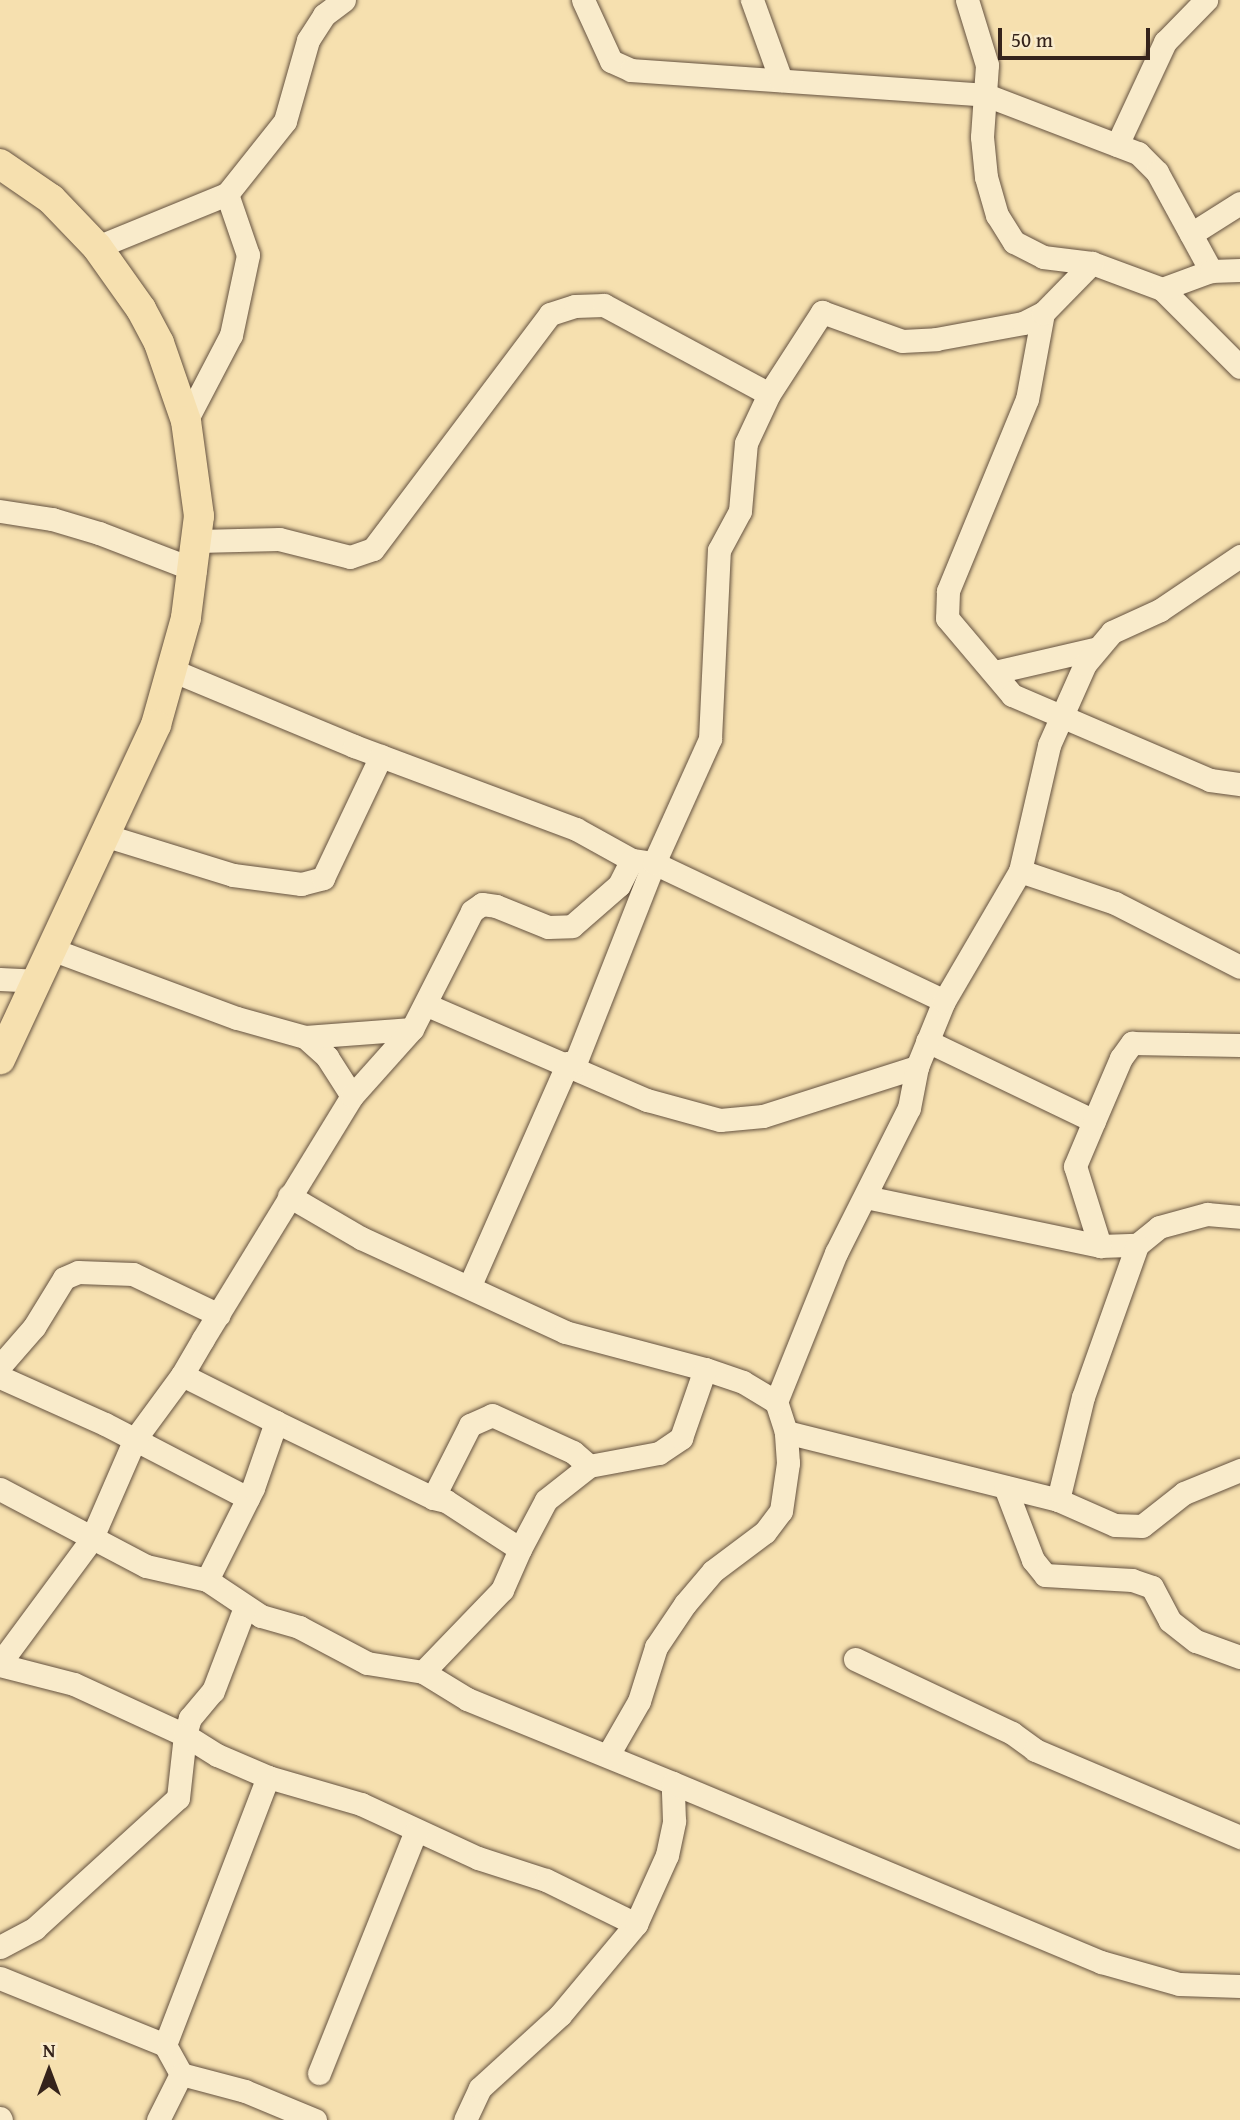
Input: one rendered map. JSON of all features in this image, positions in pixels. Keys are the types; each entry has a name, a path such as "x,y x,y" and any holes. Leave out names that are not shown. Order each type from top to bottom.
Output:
{"main road":[{"path":"0,164 51,199 97,247 121,276 159,342 186,421 195,474 196,556 174,671 156,725 107,836 35,981 0,1059"}],"street":[{"path":"97,247 227,194 285,121 308,40 324,15 344,0"},
{"path":"583,0 611,61 631,70 986,95 1138,153 1157,172 1211,271"},
{"path":"752,0 780,80"},
{"path":"967,0 987,65 982,137 986,177 997,215 1014,242 1043,257 1092,263 1162,289 1240,367"},
{"path":"1117,145 1165,42 1206,0"},
{"path":"186,421 231,335 248,255 227,194"},
{"path":"1191,234 1240,203"},
{"path":"470,1285 571,1065 643,861 710,738 719,550 740,511 746,443 769,394 822,312 902,341 1023,323 1043,313 1092,263"},
{"path":"1162,289 1211,271 1240,270"},
{"path":"0,511 52,519 196,556 279,538 350,557 373,549 550,314 575,306 604,305 769,394"},
{"path":"1043,313 1027,399 948,591 947,618 995,671 1012,695 1210,780 1240,784"},
{"path":"776,1402 836,1253 909,1108 917,1067 944,1001 1020,871 1059,717 1095,649 1112,632 1160,610 1240,556"},
{"path":"995,671 1095,649"},
{"path":"174,671 381,756 576,829 944,1001"},
{"path":"107,836 219,871 301,884 323,878 381,756"},
{"path":"636,1924 546,1880 478,1858 361,1804 268,1777 74,1684 0,1664 91,1540 135,1439 182,1375 352,1096 412,1028 427,1005 472,911 482,904 548,927 572,926 643,861"},
{"path":"1020,871 1115,903 1240,967"},
{"path":"51,949 237,1018 305,1037 412,1028"},
{"path":"0,979 35,981"},
{"path":"427,1005 647,1100 720,1120 763,1116 917,1067"},
{"path":"305,1037 327,1057 352,1096"},
{"path":"927,1041 1094,1121"},
{"path":"1100,1246 1075,1166 1121,1058 1132,1043 1240,1045"},
{"path":"289,1196 360,1238 470,1285 592,1343 705,1369 743,1382 776,1402 786,1432 788,1481 781,1511 765,1532 713,1571 685,1604 656,1647 639,1701 608,1755"},
{"path":"866,1197 1100,1246 1137,1245"},
{"path":"1058,1500 1083,1397 1137,1245 1159,1227 1207,1214 1240,1217"},
{"path":"0,1366 34,1326 64,1278 78,1272 133,1274 219,1315"},
{"path":"423,1672 502,1590 546,1500 589,1466 671,1447 681,1438 705,1369"},
{"path":"182,1375 433,1498 446,1501 520,1549"},
{"path":"0,1377 135,1439 248,1498"},
{"path":"433,1498 470,1425 492,1415 573,1452 589,1466"},
{"path":"207,1580 248,1498 276,1422"},
{"path":"786,1432 1058,1500 1115,1525 1142,1526 1184,1493 1240,1470"},
{"path":"1005,1487 1032,1560 1045,1576 1132,1580 1153,1587 1179,1628 1196,1642 1240,1657"},
{"path":"0,1489 91,1540 146,1566 207,1580 244,1607 299,1627 368,1663 423,1672 467,1699 608,1755 1101,1962 1179,1984 1240,1986"},
{"path":"0,1947 35,1928 178,1798 185,1735 190,1718 213,1691 244,1607"},
{"path":"855,1659 1012,1733 1035,1750 1240,1837"},
{"path":"165,2045 268,1777"},
{"path":"465,2120 491,2076 560,2015 636,1924 667,1855 674,1821 673,1783"},
{"path":"319,2073 416,1831"},
{"path":"0,1978 165,2045 181,2074 245,2091 315,2120"},
{"path":"158,2120 181,2074"}]}
